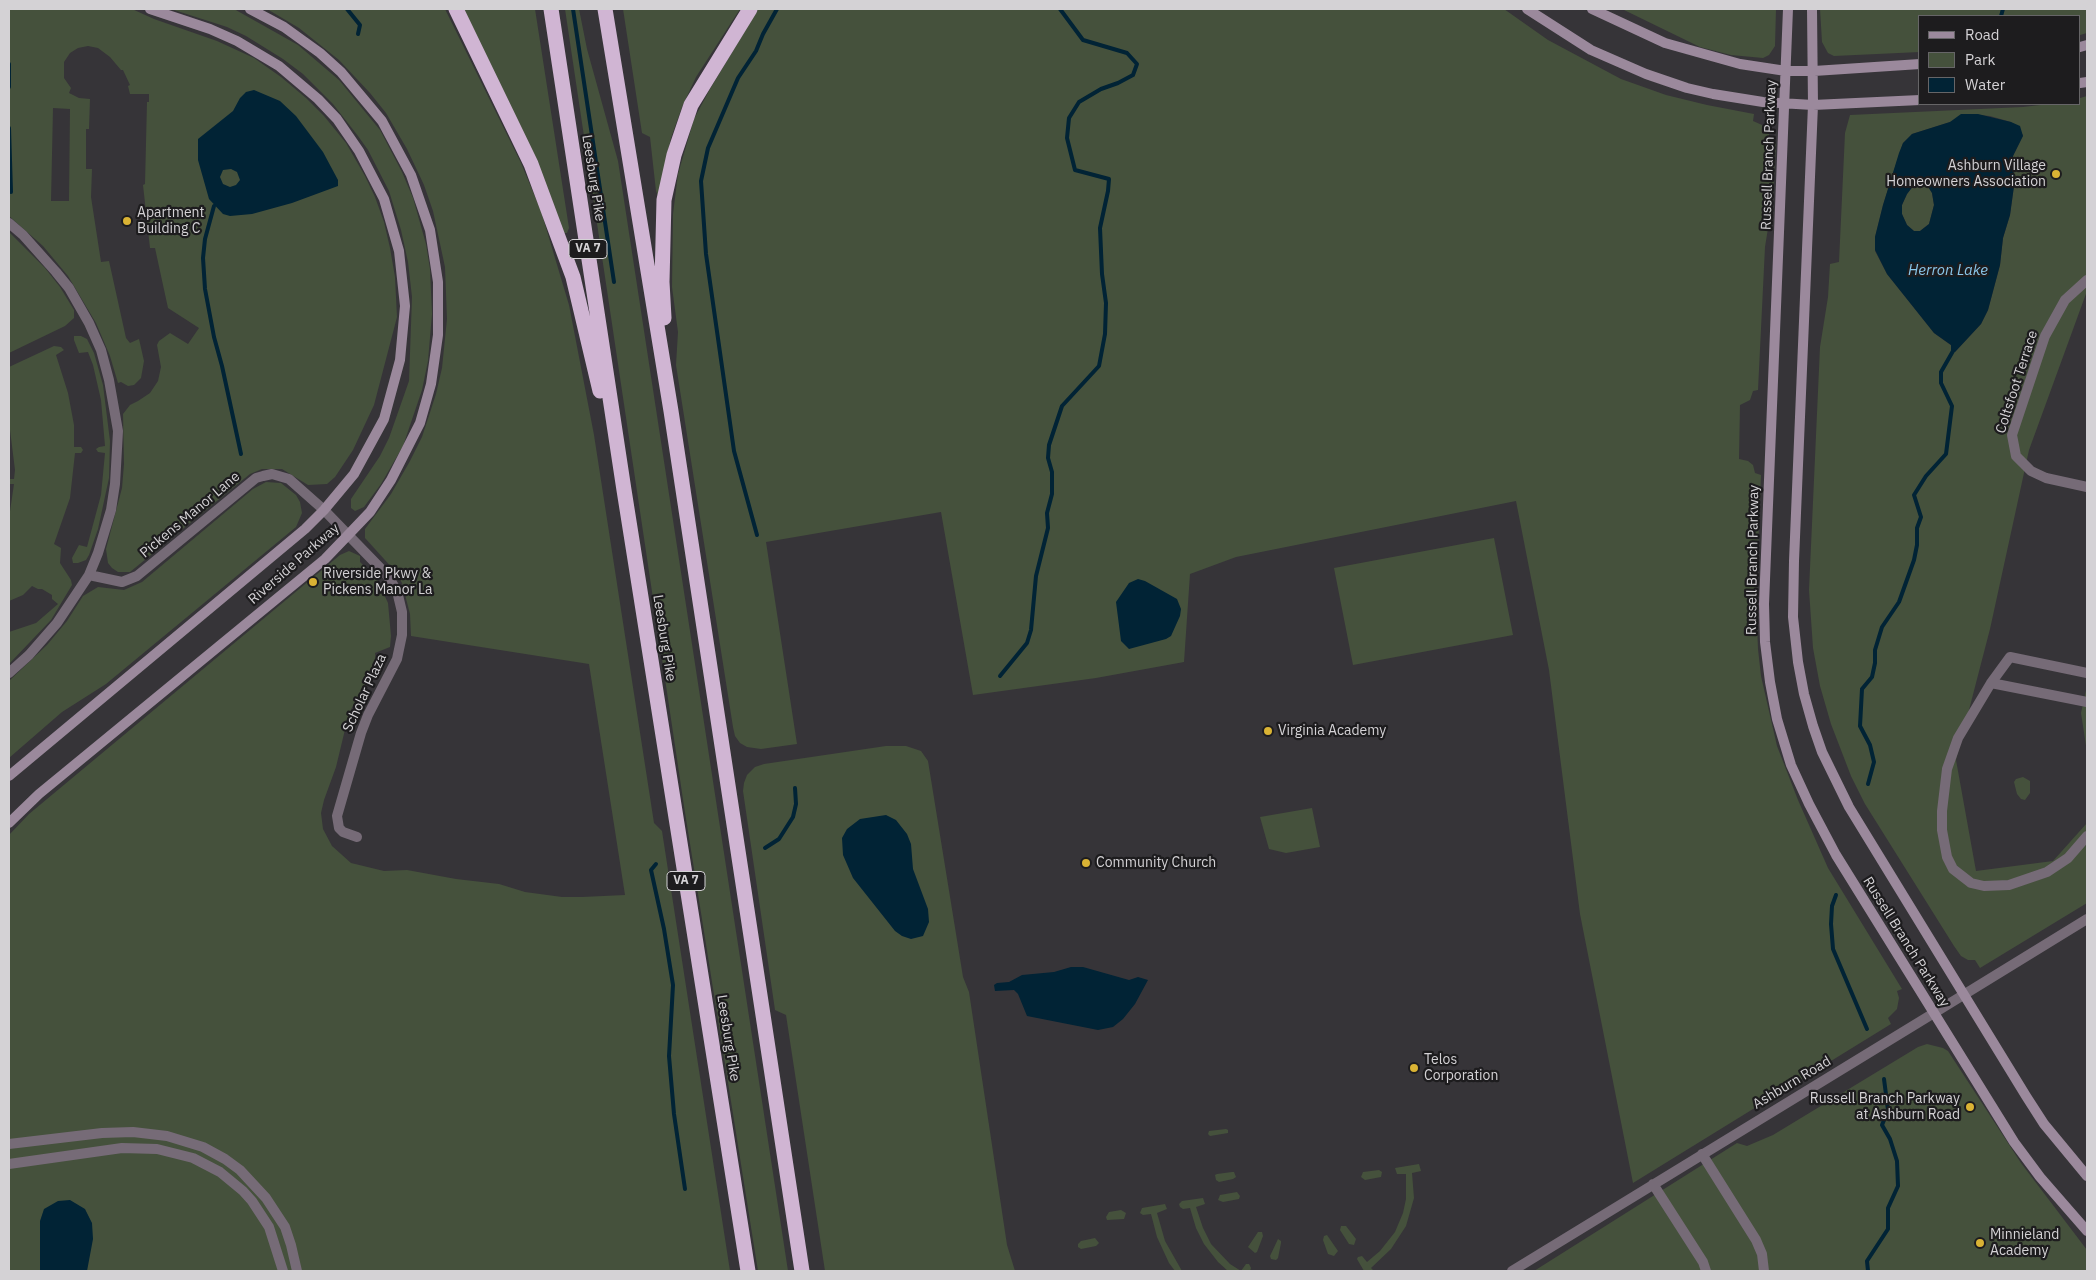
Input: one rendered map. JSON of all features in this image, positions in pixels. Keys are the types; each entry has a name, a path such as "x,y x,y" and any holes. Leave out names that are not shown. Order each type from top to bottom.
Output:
{"highway":[{"path":"456,9 531,164 573,277 624,490"},
{"name":"Leesburg Pike","path":"551,9 624,490 748,1271"},
{"path":"605,9 671,411 802,1271"},
{"path":"671,411 662,282 664,200 674,154 691,105 750,9"}],"main road":[{"name":"Riverside Parkway","path":"9,776 305,530 324,510 354,474 384,419 400,360 405,306 399,251 384,199 371,171 342,127 318,99 296,78 237,41 210,29 150,9"},
{"name":"Riverside Parkway","path":"9,823 39,794 324,559 370,512 391,480 420,423 431,384 438,335 439,302 435,257 430,230 415,184 396,144 382,121 341,72 320,53 284,27 250,9"},
{"path":"1526,9 1592,50 1646,74 1687,88 1713,94 1785,104 1813,105 1918,100"},
{"path":"1592,9 1664,43 1715,58 1786,71 1918,64"},
{"path":"1602,9 1618,22"},
{"name":"Russell Branch Parkway","path":"1788,9 1764,604 1765,642 1777,719 1791,764 1809,804 1836,855 2014,1142 2040,1177 2087,1231"},
{"name":"Russell Branch Parkway","path":"1812,9 1813,105 1793,617 1798,662 1813,726 1836,783 1862,829 2044,1124 2087,1176"}],"street":[{"path":"9,223 41,254 69,288 89,323 101,350 111,388 118,431 115,484 104,534 89,574 57,623 29,655 9,674"},
{"name":"Coltsfoot Terrace","path":"2087,280 2065,300 2048,330 2012,436 2016,456 2031,471 2046,478 2087,487"},
{"name":"Pickens Manor Lane","path":"89,574 122,582 137,576 256,478 272,474 289,479 349,534"},
{"name":"Scholar Plaza","path":"349,534 375,561 393,584 400,602 402,623 402,635 397,659 368,715 361,733 337,816 339,828 342,832 357,837"},
{"path":"2087,672 2010,657 1958,738 1947,769 1942,811 1942,830 1947,857 1953,869 1971,883 1984,886 2009,885 2048,872 2068,858 2087,836"},
{"path":"1992,683 2087,702"},
{"name":"Ashburn Road","path":"1512,1271 2087,919"},
{"path":"9,1144 102,1133 133,1132 167,1136 202,1147 240,1170 266,1198 285,1227 297,1271"},
{"path":"9,1164 122,1148 157,1149 193,1158 220,1172 243,1191 252,1202 269,1227 283,1271"},
{"path":"1702,1154 1760,1247 1764,1261 1764,1271"},
{"path":"1653,1184 1703,1262 1706,1271"}],"green space":[{"path":"9,9 132,9 154,19 217,41 254,58 281,77 324,116 346,143 365,176 384,222 395,277 397,317 374,405 353,450 335,477 327,484 308,485 282,469 262,469 250,474 130,572 118,572 112,568 108,563 106,549 122,488 124,464 123,414 130,405 150,393 158,381 161,367 157,345 159,341 170,333 188,344 199,328 168,308 155,248 150,248 143,185 145,184 147,102 149,102 149,94 130,94 128,86 130,85 123,70 98,48 88,46 78,48 70,53 64,62 64,78 71,88 69,93 79,98 90,99 89,129 86,129 86,169 92,169 91,197 101,262 109,261 126,338 130,343 139,339 144,361 141,378 134,385 128,386 121,382 118,383 110,356 96,323 68,276 43,246 9,216","holes":["53,108 70,109 69,201 51,201"]},
{"path":"171,9 234,9 298,45 339,80 380,130 413,198 426,244 430,269 432,314 428,361 422,390 403,446 381,484 364,507 355,511 351,508 351,499 380,456 389,438 409,381 412,297 408,262 401,230 389,191 368,150 358,136 333,104 303,74 246,36 227,27"},
{"path":"267,9 445,9 521,163 541,211 569,305 594,435 654,823 662,831 730,1271 9,1271 9,835 29,814 340,555 349,551 360,556 360,562 377,579 388,603 391,636 390,647 375,653 376,662 371,674 349,713 336,767 324,800 321,813 323,829 332,846 351,863 384,871 407,870 456,879 499,884 525,892 562,897 625,895 589,664 411,636 410,614 402,583 394,570 365,538 365,529 391,494 422,437 436,394 442,368 447,319 445,267 433,211 424,185 407,149 386,113 339,60 299,28"},
{"path":"464,9 535,9 569,228 567,233 564,233"},
{"path":"565,9 579,9 587,49 618,161 788,1271 758,1271 684,806"},
{"path":"623,9 740,9 696,77 682,107 671,138 658,196 650,137 642,133"},
{"path":"758,9 1504,9 1548,40 1621,79 1666,95 1754,114 1753,121 1762,125 1769,133 1769,142 1776,143 1773,197 1765,247 1758,390 1753,391 1750,400 1740,405 1739,459 1748,461 1753,465 1755,473 1761,475 1756,599 1761,676 1777,746 1828,868 1902,989 1897,991 1899,998 1897,1009 1888,1018 1891,1024 1633,1183 1580,914 1549,670 1516,501 1236,557 1190,574 1184,662 1096,678 973,695 941,512 766,542 797,744 761,749 747,747 740,743 735,736 733,727 676,365 678,332 672,287 673,214 678,174 694,119"},
{"path":"1622,9 1776,9 1775,46 1769,55 1763,58 1731,55 1700,47"},
{"path":"1820,9 2087,9 2087,33 2081,35 2081,15 1918,15 1918,52 1834,56 1828,53 1822,42"},
{"path":"2087,96 2087,291 2029,450 1990,629 1956,760 1976,871 2053,861 2087,823 2087,903 1980,968 1975,960 1968,960 1961,956 1865,804 1851,776 1831,724 1820,686 1813,648 1809,590 1820,347 1828,297 1830,264 1839,262 1845,133 1850,115 2081,105 2081,98","holes":["1967,114 1990,116 2011,122 2023,135 2013,156 2014,186 2010,215 2003,238 2000,265 1988,310 1981,324 1955,352 1952,346 1934,333 1887,274 1875,251 1875,237 1903,143 1912,134 1950,122"]},
{"path":"1917,181 1927,185 1932,193 1934,205 1929,224 1920,231 1914,231 1907,225 1902,214 1902,205 1907,194"},
{"path":"9,232 45,268 60,287 74,310 74,318 65,326 9,353"},
{"path":"74,336 81,336 87,339 94,353 103,385 110,441 109,478 98,529 89,555 86,560 78,563 73,563 72,558 79,545 87,547 101,495 105,453 98,452 96,449 105,446 101,400 93,365 88,352 79,353"},
{"path":"54,346 61,347 64,350 56,355 68,393 74,425 74,447 81,447 83,450 81,453 75,453 70,498 54,544 61,548 60,563 71,580 72,585 51,620 9,664 9,632 36,623 58,604 52,599 52,595 32,586 23,595 9,601 9,518 14,484 9,484 9,479 14,479 15,470 9,422 9,367"},
{"path":"266,482 281,483 296,495 300,502 302,513 296,527 106,684 62,712 9,758 9,681 47,645 67,621 83,596 98,587 124,590 142,582 253,489"},
{"path":"1494,538 1513,635 1353,665 1334,568"},
{"path":"2087,686 2087,752 2081,713"},
{"path":"886,746 906,746 921,751 928,761 963,977 969,992 1007,1245 1015,1271 825,1271 786,1015 775,1010 743,791 747,775 755,767 764,764"},
{"path":"2023,777 2030,781 2030,793 2025,800 2021,799 2017,794 2014,782 2016,779"},
{"path":"1312,808 1320,847 1286,853 1269,849 1260,817"},
{"path":"1927,1044 1948,1051 2021,1163 2087,1250 2087,1271 1534,1271 1737,1143 1747,1146 1773,1135 1918,1047"},
{"path":"1226,1129 1228,1133 1210,1136 1208,1134 1209,1131"},
{"path":"1419,1164 1421,1171 1412,1173 1414,1198 1406,1226 1391,1249 1371,1268 1374,1271 1364,1271 1357,1259 1358,1257 1362,1256 1367,1262 1380,1251 1395,1232 1403,1213 1406,1199 1406,1174 1397,1174 1395,1168"},
{"path":"1379,1170 1382,1172 1381,1177 1365,1180 1361,1177 1363,1172"},
{"path":"1234,1172 1236,1177 1233,1179 1219,1182 1216,1180 1215,1175 1217,1174"},
{"path":"1237,1192 1240,1196 1239,1199 1223,1202 1218,1200 1220,1195"},
{"path":"1203,1198 1205,1204 1196,1207 1211,1244 1230,1264 1241,1271 1228,1271 1218,1262 1204,1244 1196,1228 1190,1208 1183,1209 1179,1204 1182,1201"},
{"path":"1165,1204 1167,1209 1157,1213 1165,1241 1182,1271 1175,1271 1169,1263 1157,1237 1151,1214 1143,1215 1140,1213 1142,1208"},
{"path":"1121,1210 1126,1213 1124,1219 1107,1220 1106,1217 1109,1212"},
{"path":"1341,1226 1346,1226 1356,1239 1354,1245 1349,1244 1340,1230"},
{"path":"1258,1232 1262,1232 1263,1236 1255,1253 1248,1247"},
{"path":"1327,1235 1338,1251 1334,1256 1328,1254 1323,1240 1324,1236"},
{"path":"1095,1238 1099,1243 1096,1246 1081,1249 1078,1247 1081,1241"},
{"path":"1278,1239 1281,1243 1278,1258 1276,1260 1271,1259 1270,1256"},
{"path":"1246,1264 1249,1264 1250,1271 1241,1271"}],"water":[{"path":"254,90 280,101 296,116 323,152 338,180 338,186 292,203 252,214 230,216 223,214 209,199 198,160 198,139 233,111 240,98 246,92","holes":["231,169 237,172 240,180 236,185 230,187 223,184 220,177 223,170"]},
{"name":"Herron Lake","path":"1961,114 1978,114 2020,126 2023,136 2013,156 2014,186 2010,215 2003,238 2000,265 1988,310 1981,324 1955,352 1951,350 1951,345 1934,333 1887,274 1875,250 1875,237 1883,205 1903,143 1912,134 1950,122","holes":["1917,181 1927,185 1932,193 1934,205 1929,224 1920,231 1914,231 1907,225 1902,214 1902,205 1907,194"]},
{"path":"1138,579 1177,599 1181,609 1171,636 1129,649 1121,641 1116,602 1129,583"},
{"path":"886,815 896,820 907,834 911,844 913,869 928,909 929,922 923,936 911,939 895,931 853,878 843,855 842,838 847,829 860,819"},
{"path":"1071,967 1083,967 1129,980 1138,977 1148,980 1135,1004 1123,1019 1113,1027 1098,1030 1027,1016 1018,994 1014,990 995,991 994,985 997,983 1009,982 1022,975 1054,972"},
{"path":"70,1200 85,1209 92,1223 93,1239 87,1271 40,1271 40,1221 44,1209 58,1201"}],"waterway":[{"path":"347,9 360,25 358,34"},
{"path":"573,9 614,282"},
{"path":"757,535 734,451 706,254 701,181 708,148 738,78 756,51 777,9"},
{"path":"1000,676 1027,643 1031,630 1036,576 1048,528 1047,513 1052,494 1052,472 1048,458 1049,445 1062,406 1099,366 1105,334 1106,303 1102,274 1100,228 1109,179 1075,170 1067,138 1069,118 1079,102 1101,89 1133,75 1137,64 1127,53 1083,40 1060,9"},
{"path":"2001,15 2003,9"},
{"path":"9,64 9,87"},
{"path":"9,128 11,192"},
{"path":"214,206 205,239 203,258 205,289 241,454"},
{"path":"1868,784 1874,762 1870,745 1860,726 1862,689 1872,677 1875,650 1882,627 1899,602 1914,560 1917,545 1917,528 1921,517 1914,495 1926,476 1946,454 1952,406 1941,383 1941,372 1953,351"},
{"path":"765,848 779,839 793,817 796,804 795,788"},
{"path":"656,864 651,870 664,929 673,985 669,1056 674,1114 685,1189"},
{"path":"1836,895 1832,906 1833,949 1867,1029"},
{"path":"1868,1271 1867,1261 1888,1229 1888,1208 1898,1186 1897,1161 1890,1139 1882,1125 1888,1110 1884,1079"}],"place":[{"name":"Ashburn Village Homeowners Association","path":"2056,174"},
{"name":"Apartment Building C","path":"127,221"},
{"name":"Riverside Pkwy & Pickens Manor La","path":"313,582"},
{"name":"Virginia Academy","path":"1268,731"},
{"name":"Community Church","path":"1086,863"},
{"name":"Telos Corporation","path":"1414,1068"},
{"name":"Russell Branch Parkway at Ashburn Road","path":"1970,1107"},
{"name":"Minnieland Academy","path":"1980,1243"}]}
